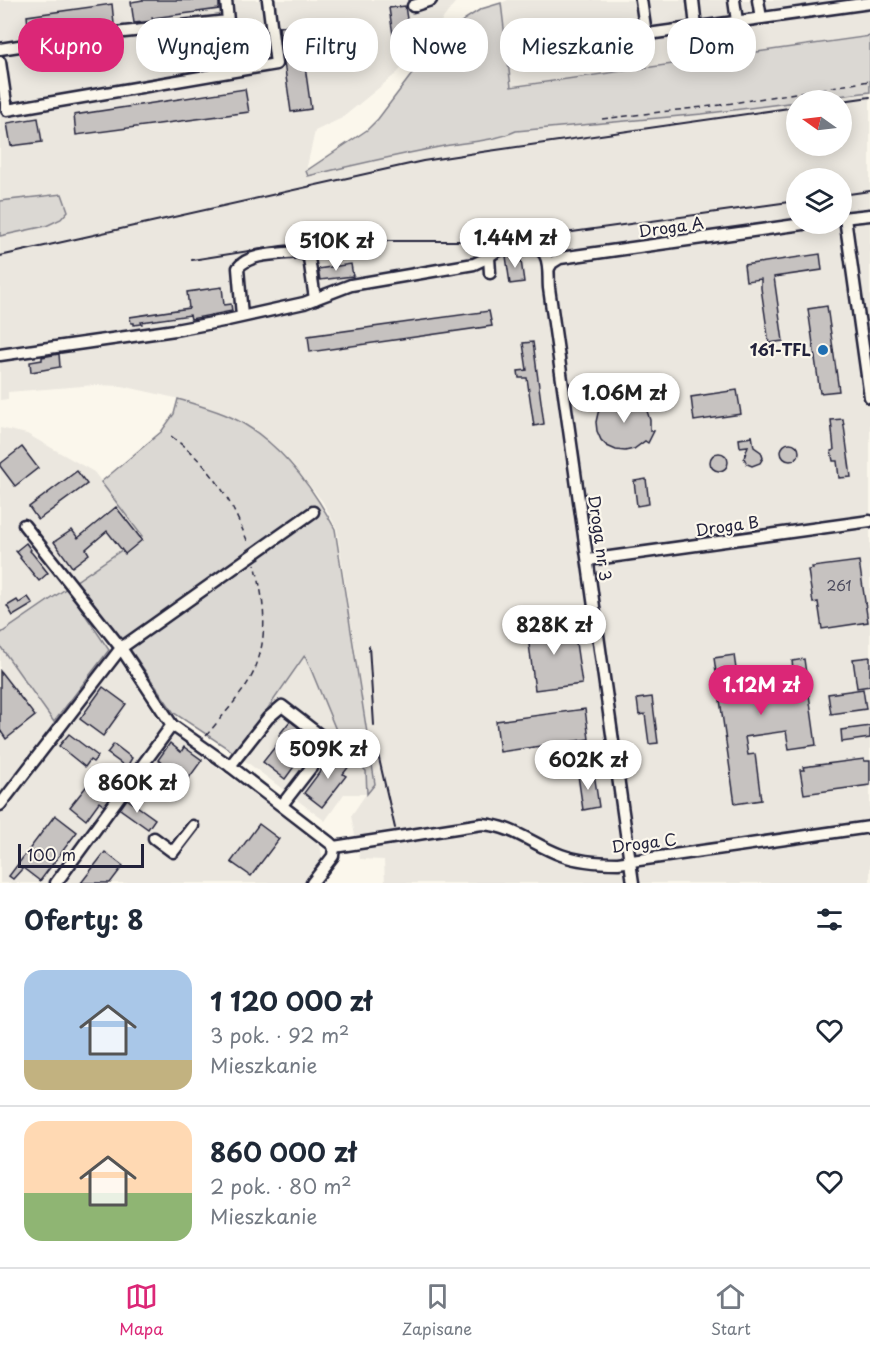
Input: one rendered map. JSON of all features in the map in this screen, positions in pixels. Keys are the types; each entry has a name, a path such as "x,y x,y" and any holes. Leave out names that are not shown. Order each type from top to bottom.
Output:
{"street":[{"path":"0,49 228,21 226,0"},
{"path":"0,62 3,110 276,64 268,0"},
{"path":"413,6 431,0"},
{"path":"641,0 648,34 667,31"},
{"path":"693,0 695,18"},
{"path":"734,0 737,18"},
{"path":"758,0 761,18"},
{"path":"756,19 870,3"},
{"path":"852,217 870,215"},
{"name":"Droga A","path":"549,268 560,258 786,226"},
{"path":"846,234 864,318 870,397"},
{"path":"0,355 223,321 280,309 351,285 474,264 489,257 494,251 529,245 545,254 549,268"},
{"path":"242,316 238,268 242,262 251,258 297,252 304,254 309,258 315,299"},
{"path":"489,257 490,273"},
{"name":"Droga nr 3","path":"549,268 548,275 633,883"},
{"path":"0,805 121,648 313,512"},
{"name":"Droga B","path":"588,560 870,520"},
{"path":"24,525 121,648 172,725 282,805 334,848 333,856 312,883"},
{"path":"230,766 267,718 282,706 330,743 282,805"},
{"path":"56,883 172,725"},
{"name":"Droga C","path":"334,848 482,824 515,832 552,851 574,859 602,863 870,827"},
{"path":"154,838 173,852 193,826"}],"path":[{"path":"602,118 720,105 870,81"},
{"path":"171,436 191,451 227,495 253,554 264,611 264,633 255,671 199,743"}],"shaded area":[{"path":"0,0 457,0 444,18 390,18 390,72 398,72 342,118 315,131 306,171 308,176 373,159 503,137 516,131 702,114 786,103 786,156 852,156 852,94 870,92 870,883 385,883 384,860 360,859 351,816 366,794 344,794 325,821 236,754 304,654 336,730 356,746 366,771 367,793 375,784 337,529 322,501 291,462 245,423 215,410 180,399 122,386 95,385 8,392 8,399 0,400 0,236 46,226 62,194 0,201"},
{"path":"508,0 870,0 870,36 756,52 756,18 667,18 667,65 655,67 655,18 503,18 501,3"},
{"path":"501,3 503,18 500,18 500,72 509,72 511,87 617,72 655,72 655,67 667,65 667,72 756,72 756,52 870,36 870,92 852,94 852,90 786,90 786,103 702,114 516,131 489,139 427,149 308,176 306,171 367,130 413,72 488,72 488,18 467,18 481,9"},
{"path":"509,72 617,72 511,87"},
{"path":"62,194 68,211 61,219 46,226 0,236 0,201"},
{"path":"178,399 236,420 272,445 307,484 335,529 375,784 367,794 366,771 351,757 355,746 336,730 305,655 236,754 174,713 134,655 75,582 142,536 101,482 161,432 174,414"},
{"path":"0,428 27,434 94,472 143,536 0,634"},
{"path":"67,588 109,650 54,722 0,646 0,634"},
{"path":"0,646 54,722 0,793"},
{"path":"118,658 162,726 320,844 323,860 306,883 0,883 0,814"}],"building":[{"path":"219,0 219,9 136,18 134,23 131,2"},
{"path":"112,4 113,18 27,18 27,16"},
{"path":"405,6 407,18 390,18 389,8"},
{"path":"283,26 283,55 279,27"},
{"path":"285,72 306,72 311,109 291,112"},
{"path":"245,89 249,112 76,135 74,115"},
{"path":"38,118 42,142 11,146 7,123"},
{"path":"520,253 524,282 510,284 506,256"},
{"path":"820,254 822,270 774,277 783,341 769,343 761,279 746,281 744,265"},
{"path":"351,264 353,276 320,280 318,269"},
{"path":"222,287 224,305 231,304 232,311 191,319 190,315 141,322 142,324 131,323 130,317 189,308 187,292"},
{"name":"161-TFL","path":"827,306 839,391 820,393 808,309"},
{"path":"489,311 492,326 310,352 308,336"},
{"path":"533,342 544,424 534,426 527,378 519,378 518,371 527,370 523,343"},
{"path":"59,354 60,367 31,372 30,362"},
{"path":"737,390 741,414 694,421 691,397"},
{"path":"617,397 634,399 647,411 650,431 654,431 648,443 645,441 634,449 625,451 607,446 601,440 596,422 598,413 609,400"},
{"path":"843,419 851,477 839,478 837,461 833,461 831,451 834,450 831,420"},
{"path":"752,435 754,447 761,452 763,458 760,463 752,466 747,464 744,458 748,446 740,447 739,439 752,437"},
{"path":"790,443 798,448 799,452 794,460 790,461 782,456 781,452 786,444"},
{"path":"22,447 38,468 15,486 0,464"},
{"path":"719,453 727,458 728,462 723,470 719,471 711,466 710,462 715,454"},
{"path":"77,471 87,484 38,520 29,507"},
{"path":"646,479 649,504 637,506 634,481"},
{"path":"116,507 142,540 125,554 107,531 86,549 89,554 72,567 54,542 72,530 78,538"},
{"path":"26,543 48,573 39,581 16,551"},
{"path":"859,561 868,622 822,629 818,602 813,603 808,570 813,569 812,567"},
{"path":"28,597 33,604 13,616 7,606 17,600 19,603"},
{"path":"573,622 582,684 535,690 527,629"},
{"path":"734,655 737,676 793,668 792,661 804,659 816,745 789,749 786,731 745,737 748,755 755,754 761,800 735,804 714,658"},
{"path":"870,657 870,686 857,688 853,659"},
{"path":"0,671 35,716 6,739 0,730"},
{"path":"103,687 126,704 103,736 80,719"},
{"path":"863,689 866,709 831,714 828,694"},
{"path":"652,697 658,743 649,744 645,714 639,715 637,699"},
{"path":"585,709 589,739 500,752 496,721"},
{"path":"290,721 309,736 296,752 301,757 285,779 263,762 282,738 279,735"},
{"path":"870,726 870,738 842,742 841,730"},
{"path":"69,734 98,756 93,762 90,760 85,767 59,746"},
{"path":"170,743 181,752 184,747 202,760 186,782 158,760"},
{"path":"114,744 132,758 129,763 133,766 104,806 99,802 86,820 70,807 89,783 105,795 126,767 107,753"},
{"path":"334,753 350,765 343,774 346,776 322,807 304,793"},
{"path":"864,759 864,761 870,761 870,785 804,794 800,770 804,770 803,767"},
{"path":"147,771 168,787 161,796 141,780"},
{"path":"594,773 599,807 583,810 578,775"},
{"path":"127,799 155,819 148,829 120,809"},
{"path":"55,815 77,832 40,881 23,868 13,879 9,876"},
{"path":"259,824 279,839 251,876 231,862"},
{"path":"105,852 123,866 110,883 81,883"}],"railway":[{"path":"852,100 870,97"},
{"path":"0,256 423,161 786,108"},
{"path":"852,194 870,191"},
{"path":"192,260 281,246 331,241 507,241 786,202"},
{"path":"369,646 374,725"},
{"path":"377,750 395,828"}],"place":[{"name":"161-TFL","path":"823,350"}]}
